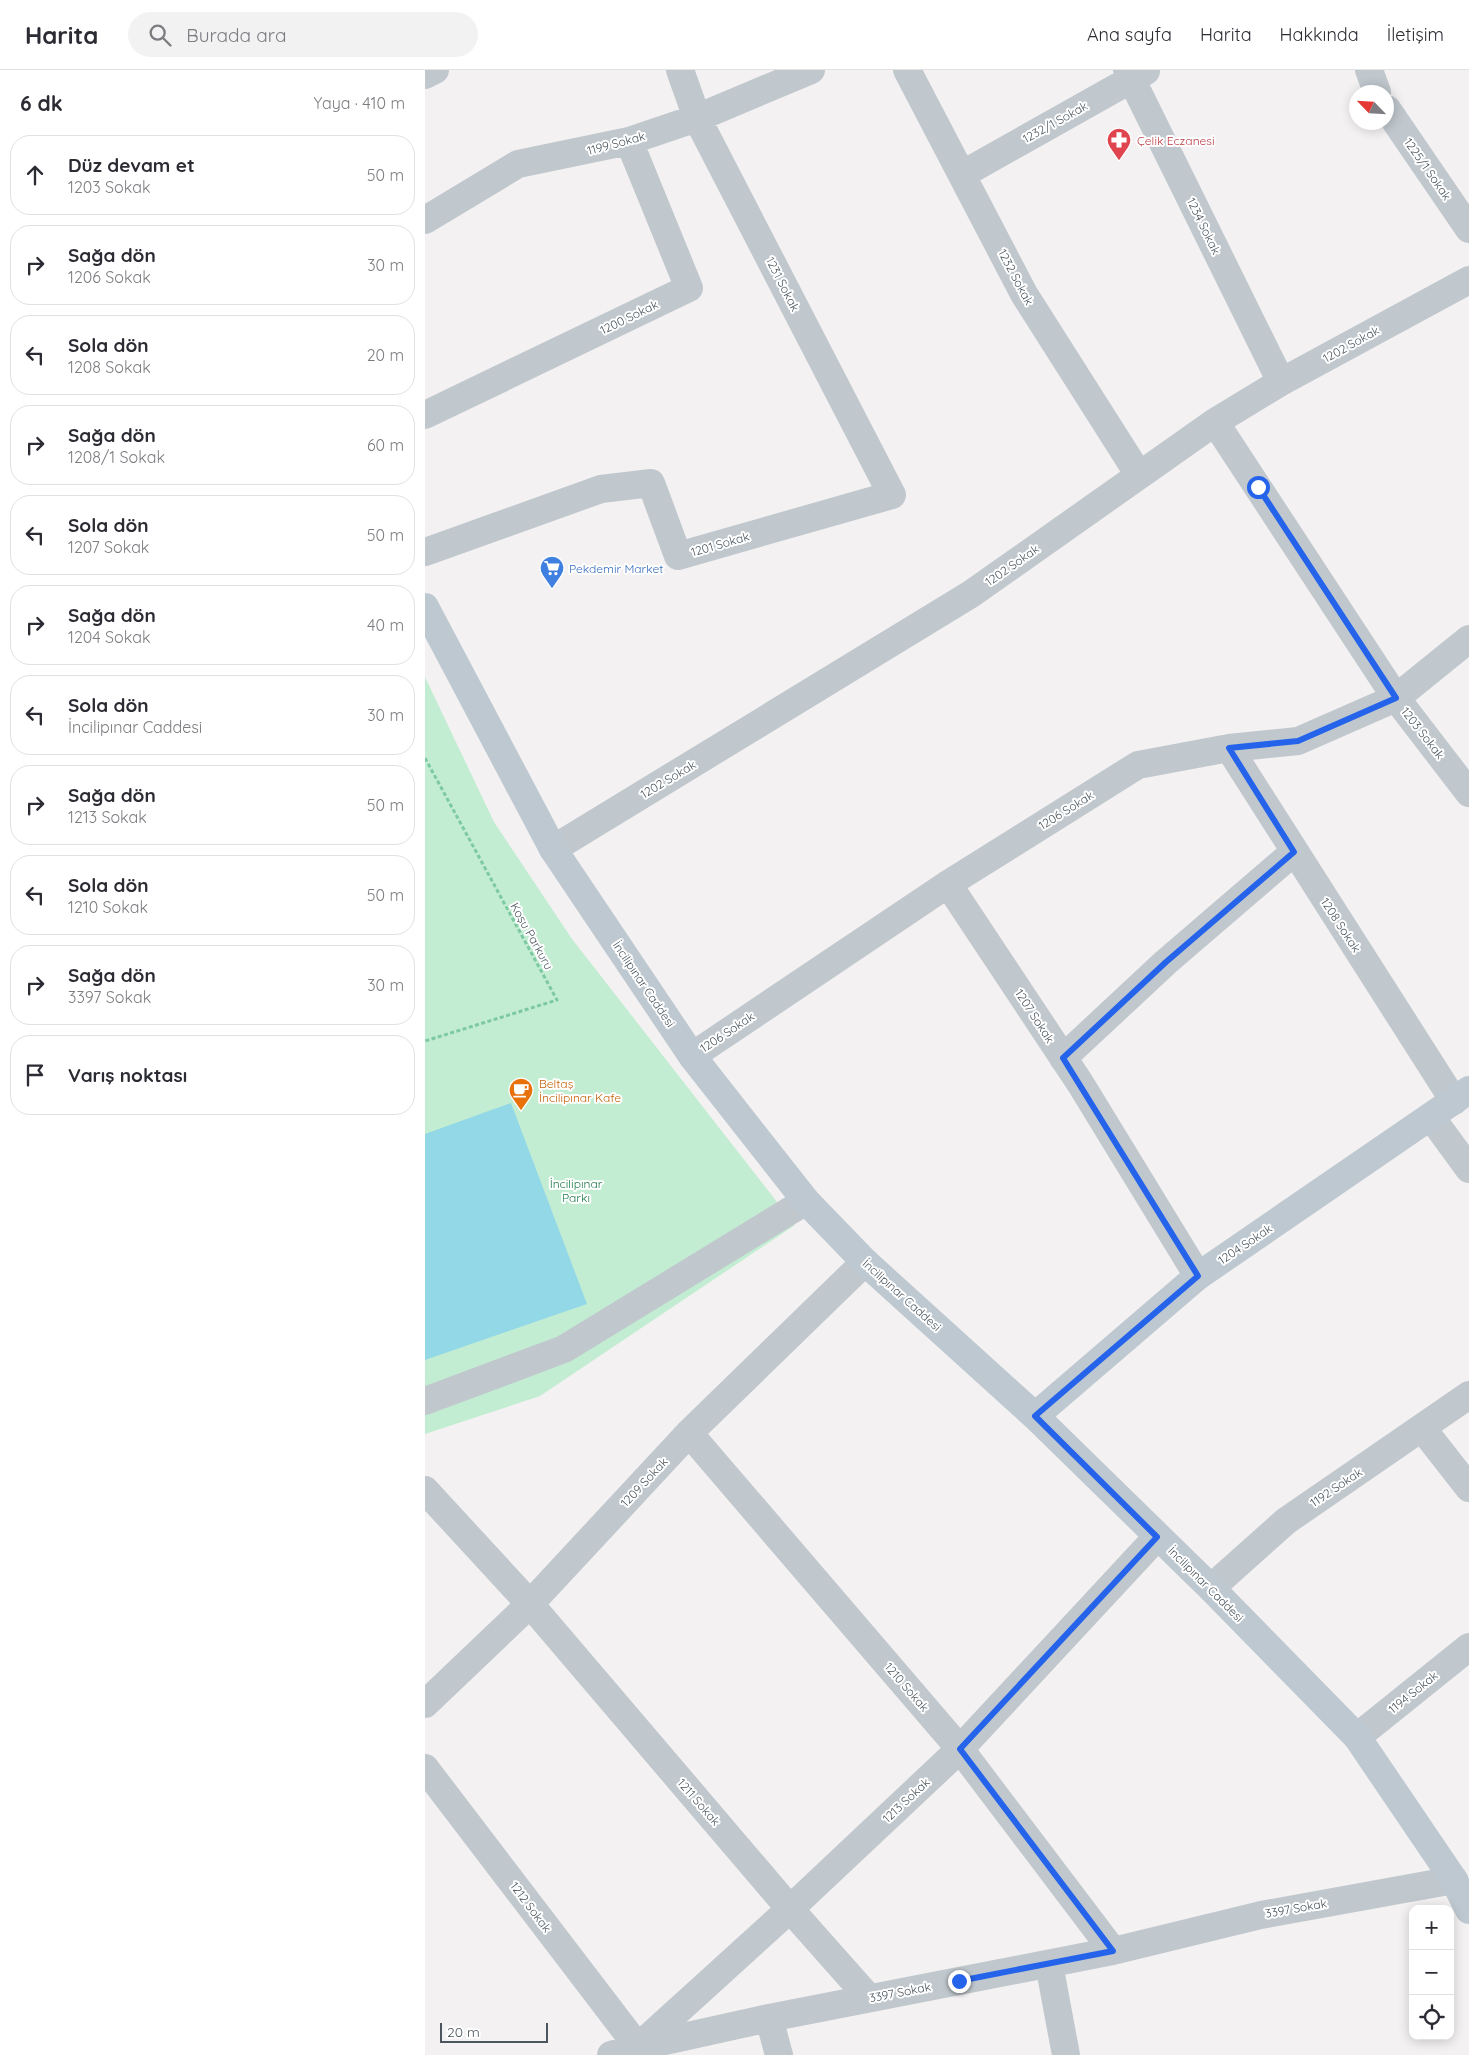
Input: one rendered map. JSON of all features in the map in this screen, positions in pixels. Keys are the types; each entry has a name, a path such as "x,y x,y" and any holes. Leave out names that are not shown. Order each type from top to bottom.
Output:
{"main road":[{"name":"İncilipınar Caddesi","path":"425,606 553,849 692,1056 807,1201 865,1262 1035,1416 1211,1588 1357,1737 1455,1880 1469,1910"},
{"name":"1204 Sokak","path":"1035,1416 1198,1276 1462,1095"}],"street":[{"path":"425,75 435,70"},
{"name":"1231 Sokak","path":"680,70 697,118 892,495"},
{"name":"1199 Sokak","path":"425,220 519,164 629,141 697,118 811,70"},
{"name":"1232 Sokak","path":"907,70 1024,294 1139,476"},
{"path":"1369,70 1374,85"},
{"name":"1232/1 Sokak","path":"963,174 1135,73"},
{"name":"1234 Sokak","path":"1135,73 1281,382"},
{"name":"1225/1 Sokak","path":"1394,119 1469,228"},
{"name":"1200 Sokak","path":"425,415 689,288 629,141"},
{"name":"1202 Sokak","path":"553,849 971,594 1215,422 1281,382 1469,280"},
{"name":"1203 Sokak","path":"1215,422 1396,698 1469,792"},
{"name":"1201 Sokak","path":"425,552 601,489 651,483 678,556 892,495"},
{"name":"1206 Sokak","path":"692,1056 948,884 1138,766 1229,748 1298,741 1396,698 1469,639"},
{"name":"1208 Sokak","path":"1229,748 1294,852 1462,1095"},
{"path":"1063,1058 1166,962 1294,852"},
{"name":"1207 Sokak","path":"948,884 1063,1058 1198,1276"},
{"path":"1431,1117 1469,1169"},
{"path":"425,1401 564,1348 807,1201"},
{"name":"1209 Sokak","path":"425,1704 529,1604 689,1433 865,1262"},
{"name":"1192 Sokak","path":"1211,1588 1286,1521 1469,1395"},
{"path":"1422,1428 1469,1488"},
{"name":"1210 Sokak","path":"689,1433 960,1749 1113,1951"},
{"name":"1211 Sokak","path":"425,1490 529,1604 790,1909 869,1998"},
{"name":"1213 Sokak","path":"638,2047 790,1909 960,1749 1157,1537"},
{"name":"1194 Sokak","path":"1357,1737 1469,1647"},
{"name":"1212 Sokak","path":"425,1768 638,2047"},
{"name":"3397 Sokak","path":"611,2055 638,2047 769,2018 1113,1951 1261,1914 1455,1880"},
{"path":"1049,1964 1066,2055"},
{"path":"769,2018 779,2055"}],"path":[{"name":"Koşu Parkuru","path":"425,758 557,1000 425,1041"}],"green space":[{"name":"İncilipınar Parkı","path":"425,677 494,822 572,939 795,1225 540,1396 425,1434"}],"water":[{"path":"511,1103 587,1304 425,1360 425,1134"}],"place":[{"name":"Çelik Eczanesi","path":"1119,161"},
{"name":"Pekdemir Market","path":"552,589"},
{"name":"Beltaş İncilipınar Kafe","path":"521,1111"}],"route":[{"path":"959,1981 1113,1951 960,1749 1157,1537 1035,1416 1198,1276 1063,1058 1166,962 1294,852 1229,748 1298,741 1396,698 1258,487"}]}
